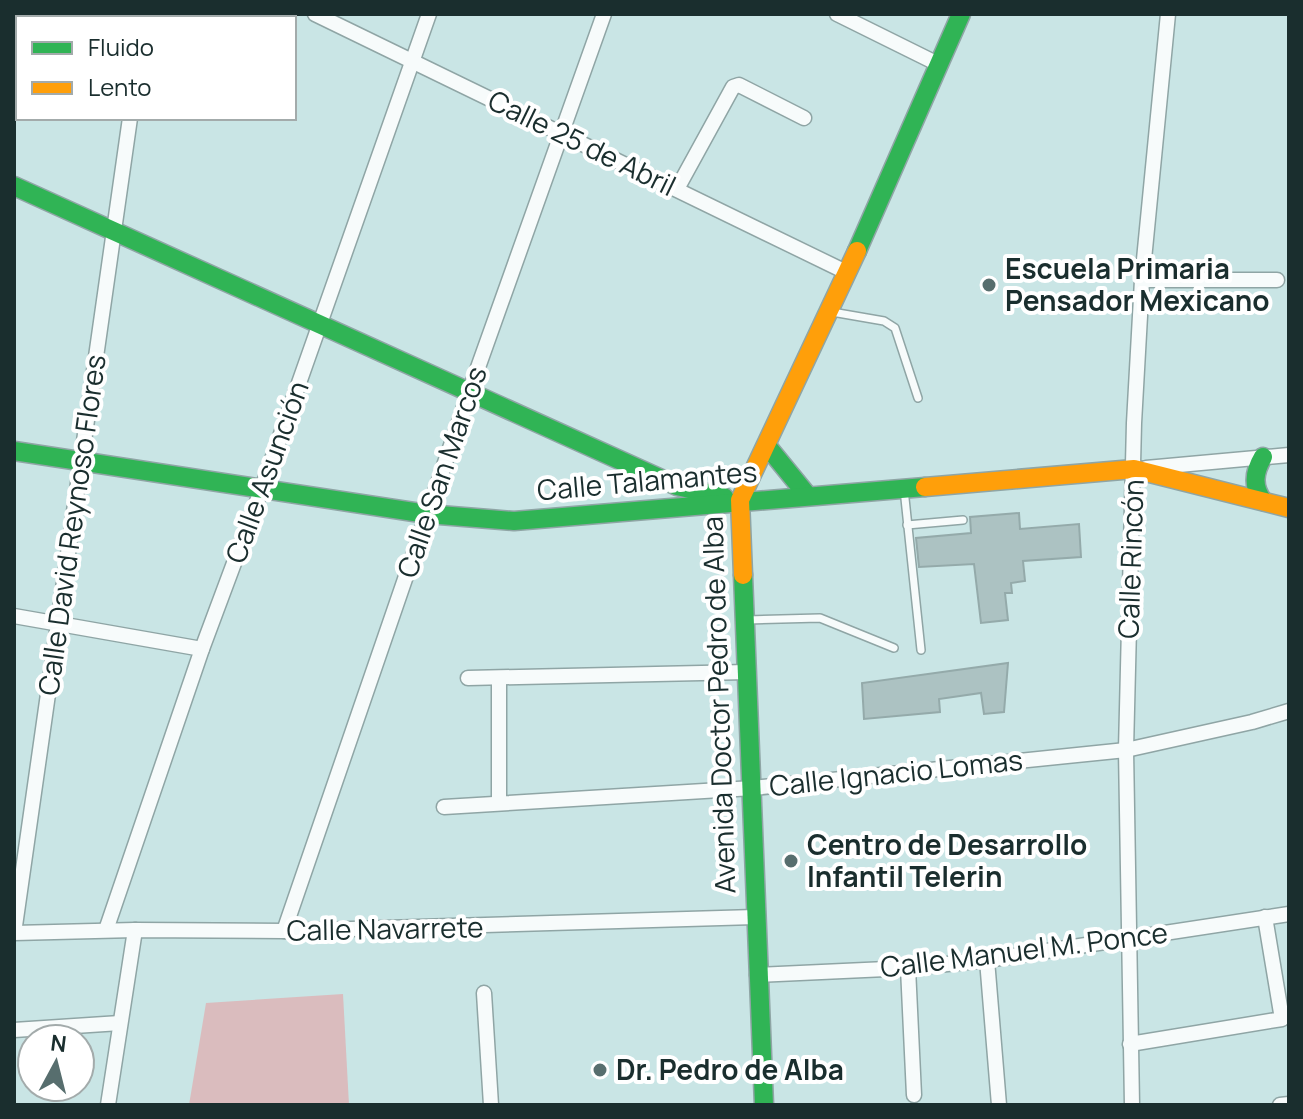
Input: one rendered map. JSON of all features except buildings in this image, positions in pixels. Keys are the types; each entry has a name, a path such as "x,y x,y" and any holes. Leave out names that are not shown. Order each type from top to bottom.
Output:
{"street":[{"name":"Calle 25 de Abril","path":"315,14 848,273"},
{"name":"Calle Asunción","path":"106,930 202,649 429,14"},
{"name":"Calle San Marcos","path":"284,931 470,390 604,14"},
{"path":"837,14 938,64"},
{"name":"Avenida Doctor Pedro de Alba","path":"764,1105 740,500 848,273 961,14"},
{"name":"Calle Rincón","path":"1132,1105 1126,750 1134,423 1142,280 1168,14"},
{"path":"677,189 728,90 733,87 739,85 804,118"},
{"name":"Calle David Reynoso Flores","path":"14,933 130,120"},
{"path":"14,186 677,486 740,500"},
{"path":"1142,280 1277,280"},
{"path":"767,446 807,495"},
{"name":"Calle Talamantes","path":"14,451 427,514 514,521 1289,455"},
{"path":"1263,457 1254,481 1258,496 1263,501"},
{"path":"1134,469 1289,508"},
{"path":"673,507 677,486"},
{"path":"14,616 202,649"},
{"path":"468,678 747,672"},
{"path":"499,678 499,803"},
{"name":"Calle Ignacio Lomas","path":"444,807 753,788 1126,750 1289,711"},
{"name":"Calle Manuel M. Ponce","path":"757,975 908,968 987,960 1289,914"},
{"name":"Calle Navarrete","path":"14,933 284,931 755,917"},
{"path":"1130,1044 1282,1019 1265,917"},
{"path":"108,1105 135,930"},
{"path":"987,960 999,1105"},
{"path":"908,968 914,1095"},
{"path":"484,993 491,1105"},
{"path":"14,1030 120,1023"},
{"path":"1280,1105 1289,1104"}],"lane":[{"path":"830,312 884,321 895,328 918,398"},
{"path":"904,487 921,650"},
{"path":"907,525 963,520"},
{"path":"745,620 820,618 894,648"}],"shaded area":[{"path":"343,994 349,1105 189,1105 206,1003"}],"traffic: fast":[{"path":"857,251 961,14"},
{"path":"14,186 677,486 724,497"},
{"path":"767,446 807,495"},
{"path":"14,451 427,514 514,521 925,487"},
{"path":"1263,457 1256,479 1263,501"},
{"path":"743,575 764,1105"}],"traffic: slow":[{"path":"743,575 740,500 857,251"},
{"path":"925,487 1134,469 1289,508"}],"place":[{"name":"Escuela Primaria Pensador Mexicano","path":"989,285"},
{"name":"Centro de Desarrollo Infantil Telerin","path":"791,861"},
{"name":"Dr. Pedro de Alba","path":"600,1070"}]}
